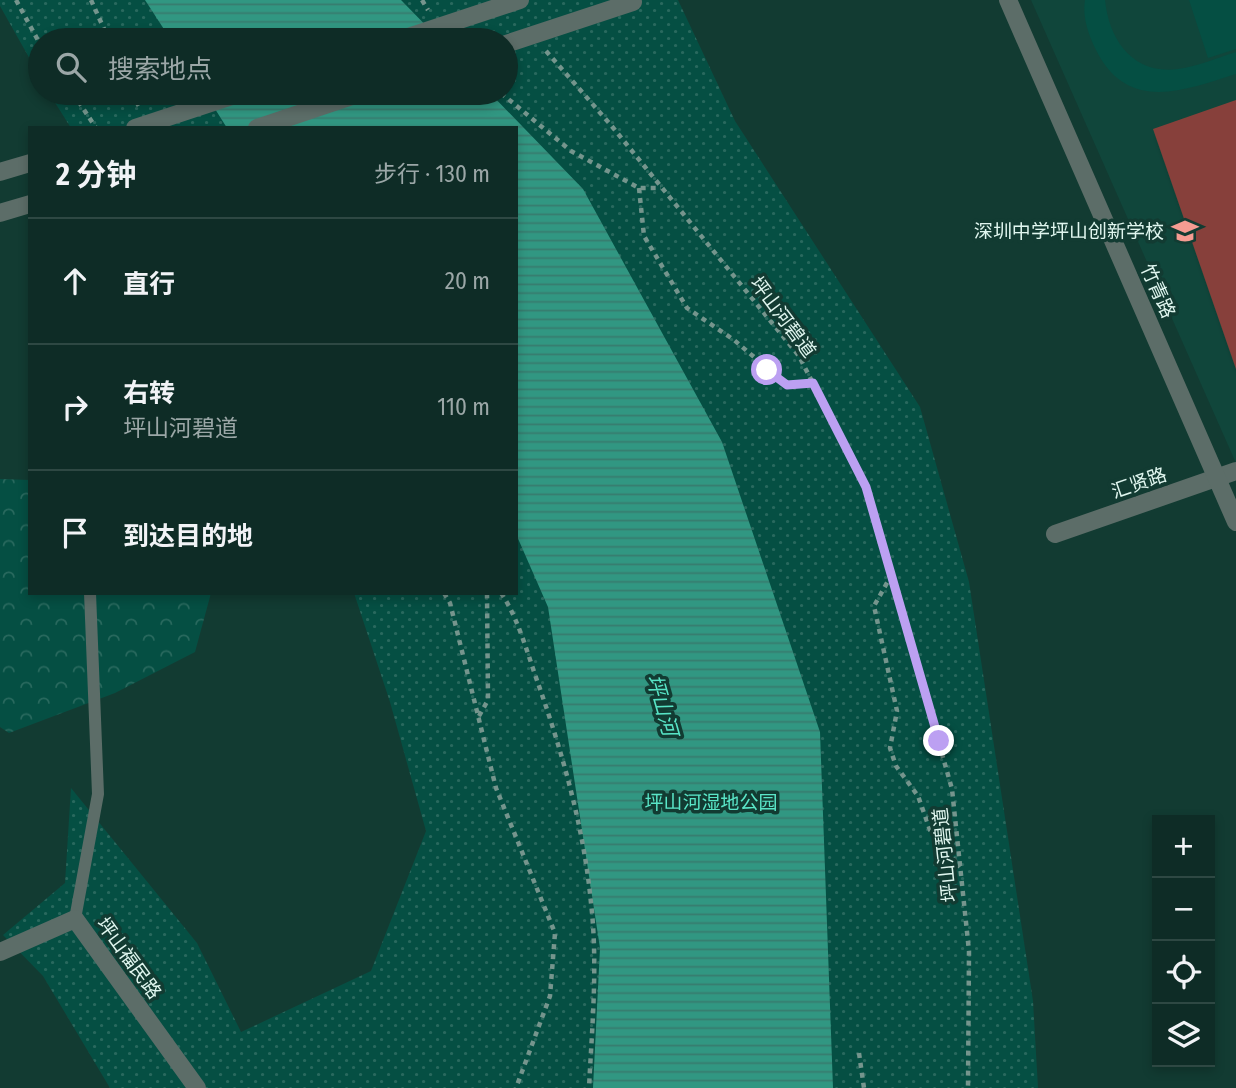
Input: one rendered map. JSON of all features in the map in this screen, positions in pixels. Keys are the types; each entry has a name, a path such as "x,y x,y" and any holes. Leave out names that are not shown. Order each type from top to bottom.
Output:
{"street":[{"path":"435,28 520,0"},
{"name":"竹青路","path":"1008,0 1236,522"},
{"path":"518,40 636,1"},
{"path":"141,126 205,105"},
{"path":"263,126 325,105"},
{"path":"0,172 28,164"},
{"path":"0,214 28,205"},
{"name":"汇贤路","path":"1055,534 1236,471"},
{"name":"坪山福民路","path":"0,952 75,919 197,1088"}],"lane":[{"path":"75,919 98,794 90,595"}],"path":[{"path":"16,0 31,28"},
{"path":"91,0 104,28"},
{"name":"坪山河碧道","path":"537,41 662,188 799,356 866,487 952,789 969,951 968,1088"},
{"path":"81,105 95,126"},
{"path":"515,105 571,151 639,188 662,188"},
{"path":"639,188 644,236 687,308 734,340 787,385 813,383"},
{"path":"892,574 874,606 897,711 890,748 896,766 918,796 930,830 960,868"},
{"path":"448,595 496,788 555,933 550,996 516,1088"},
{"path":"479,717 488,700 487,595"},
{"path":"502,595 527,653 554,728 584,850 592,903 594,954 589,1088"},
{"path":"859,1053 864,1088"}],"shaded area":[{"name":"深圳中学坪山创新学校","path":"1031,0 1236,0 1236,463"}],"green space":[{"name":"坪山河湿地公园","path":"0,0 678,0 735,121 920,407 969,582 1033,1001 1038,1088 110,1088 43,976 3,935 65,883 71,788 197,943 241,1032 371,971 426,831 390,702 355,595 518,595 518,126 70,126 57,105 518,105 518,28 28,28 28,56 0,6"},
{"path":"1085,0 1105,0 1107,15 1118,41 1126,52 1148,66 1178,69 1236,52 1236,74 1197,86 1159,92 1142,90 1125,83 1110,71 1094,46 1085,20"},
{"path":"1189,0 1236,0 1236,49 1208,58"},
{"path":"0,479 28,480 28,595 210,595 195,652 115,693 9,733 0,727"}],"water":[{"path":"145,0 401,0 428,28 163,28"},
{"name":"坪山河","path":"213,105 502,105 583,189 722,442 820,732 833,1088 593,1088 600,948 548,607 518,539 518,126 226,126"}],"building":[{"path":"1236,100 1236,369 1153,129"}],"place":[{"name":"深圳中学坪山创新学校","path":"1185,231"}],"route":[{"path":"767,370 787,385 813,383 866,487 939,741"}]}
